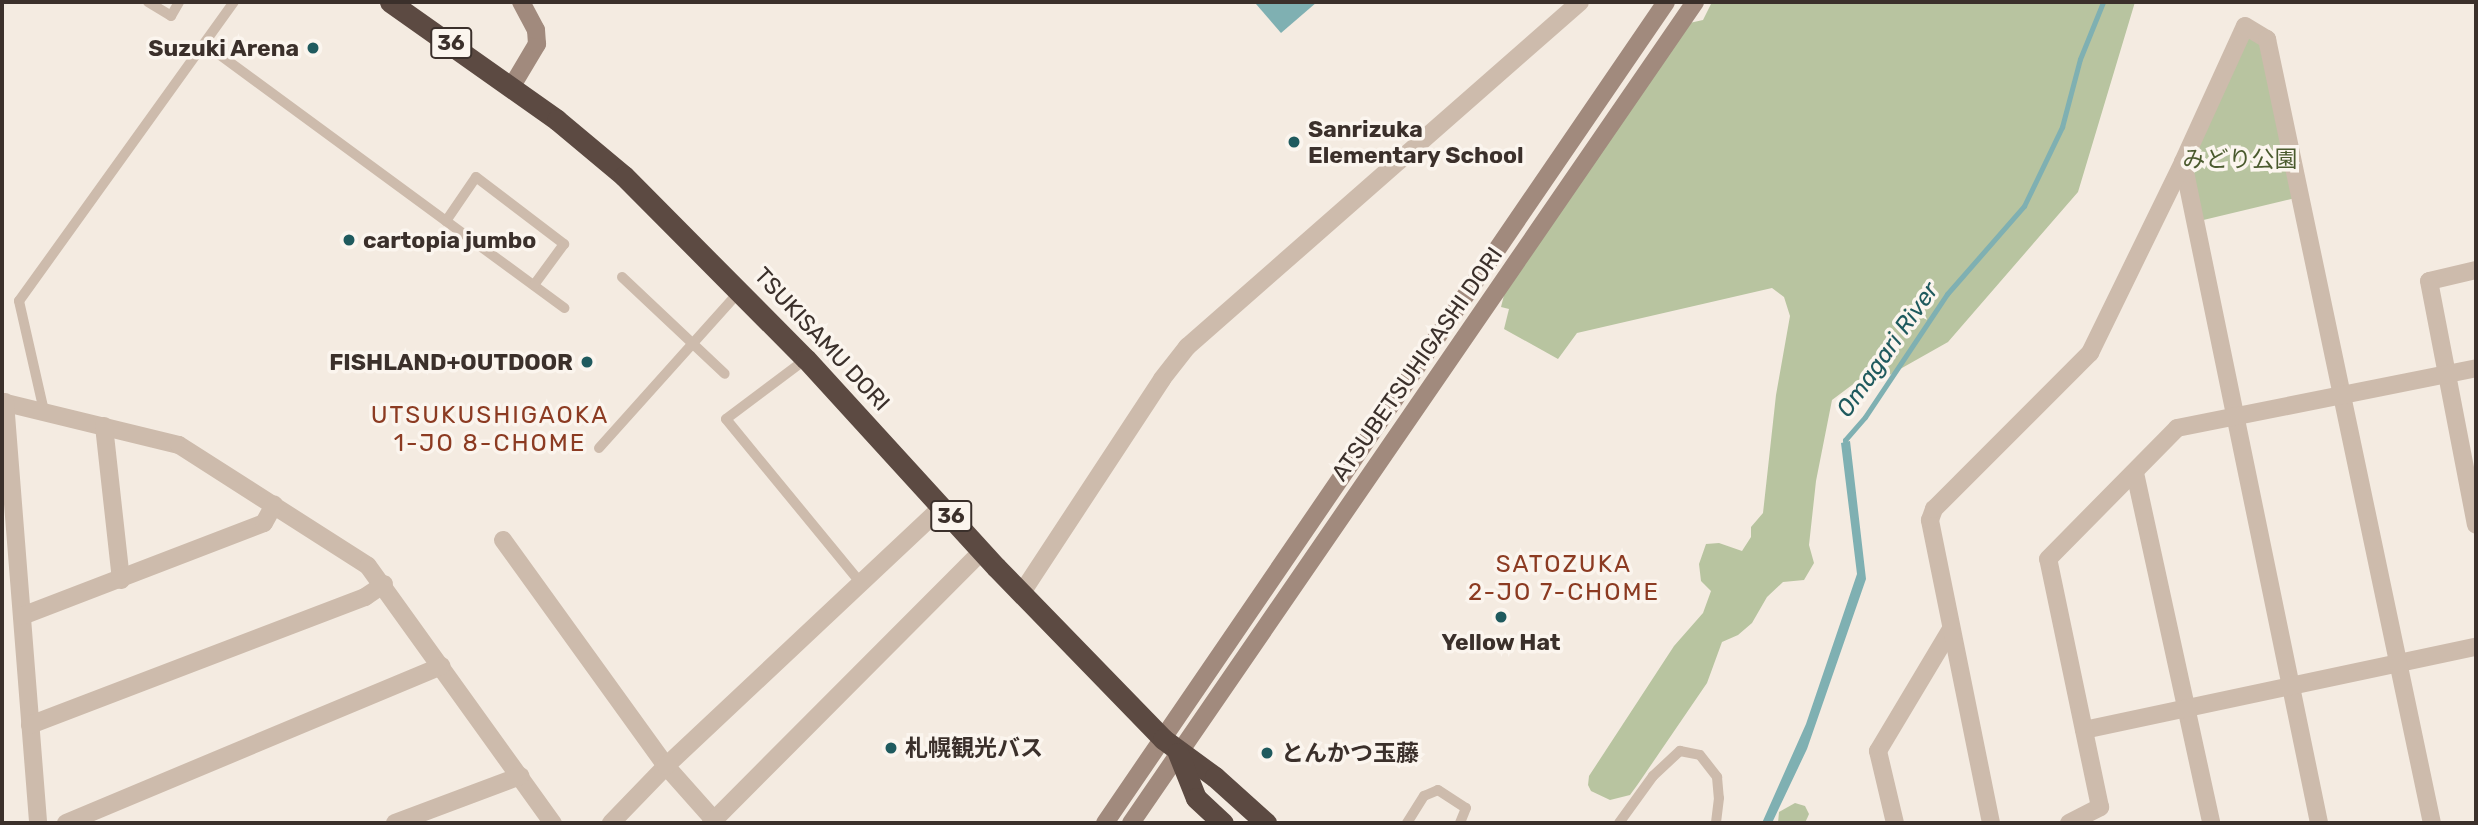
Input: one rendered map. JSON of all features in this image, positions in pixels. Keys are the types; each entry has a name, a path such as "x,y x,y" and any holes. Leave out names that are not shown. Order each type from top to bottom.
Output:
{"highway":[{"name":"TSUKISAMU DORI","path":"390,2 512,86 624,176 806,359 1021,594 1171,746 1215,777 1266,823"},
{"name":"TSUKISAMU DORI","path":"1171,746 1196,798 1223,823"}],"street":[{"path":"512,86 537,44 536,30 521,2"},
{"path":"1021,594 1162,379 1187,347 1580,2"},
{"path":"1663,3 1691,9"},
{"name":"ATSUBETSUHIGASHI DORI","path":"1171,746 1663,3"},
{"name":"ATSUBETSUHIGASHI DORI","path":"1171,746 1691,9"},
{"path":"1991,823 1930,520 1934,509 2090,353 2183,162 2245,26 2267,39 2432,823"},
{"path":"2183,162 2319,823"},
{"path":"2476,270 2430,281 2476,524"},
{"path":"2069,823 2101,815 2048,559 2177,428 2476,368"},
{"path":"38,823 22,616 10,576 4,402 179,445 352,554 384,584 520,776 546,820"},
{"path":"104,426 121,580"},
{"path":"2135,473 2211,823"},
{"path":"22,616 264,523 274,505"},
{"path":"611,823 666,766 942,507"},
{"path":"503,540 666,766 713,822 982,551"},
{"path":"30,724 365,597 384,584"},
{"path":"1895,823 1878,751 1951,629"},
{"path":"2084,730 2476,647"},
{"path":"66,823 442,666"},
{"path":"1105,823 1171,746"},
{"path":"1131,823 1171,746"},
{"path":"395,823 416,819 520,776"}],"lane":[{"path":"148,2 171,16 180,2"},
{"path":"44,411 19,301 234,2"},
{"path":"205,44 565,308"},
{"path":"446,221 476,177 564,244 534,285"},
{"path":"622,277 726,374"},
{"path":"599,449 740,291"},
{"path":"806,359 726,419 860,582"},
{"path":"1619,823 1653,776 1680,751 1700,755 1717,777 1719,798 1716,823"},
{"path":"1407,823 1424,796 1438,790 1466,808 1460,823"}],"green space":[{"path":"1712,2 2135,2 2078,192 1948,342 1886,377 1864,376 1832,400 1816,481 1809,545 1814,563 1804,580 1783,582 1767,597 1752,623 1738,635 1722,642 1707,683 1638,784 1630,795 1610,800 1591,791 1588,785 1589,776 1674,646 1703,613 1711,591 1701,581 1699,564 1706,544 1719,543 1742,551 1751,537 1751,527 1763,513 1776,395 1790,316 1784,297 1772,288 1577,333 1558,359 1504,329 1509,309 1501,307 1504,295 1685,24 1703,20"},
{"name":"みどり公園","path":"2247,24 2267,39 2300,197 2195,222 2183,162"},
{"path":"1795,803 1805,806 1809,814 1805,823 1778,823 1779,812"}],"water":[{"path":"1317,2 1281,33 1256,4"},
{"path":"1850,441 1866,579 1807,749 1772,823 1762,823 1806,724 1857,574 1841,443"}],"waterway":[{"name":"Omagari River","path":"1846,447 1845,440 1865,417 1947,294 2024,206 2062,127 2080,59 2103,2"}],"place":[{"name":"Suzuki Arena","path":"313,48"},
{"name":"Sanrizuka Elementary School","path":"1294,142"},
{"name":"cartopia jumbo","path":"349,240"},
{"name":"FISHLAND+OUTDOOR","path":"587,362"},
{"name":"Yellow Hat","path":"1501,617"},
{"name":"札幌観光バス","path":"891,748"},
{"name":"とんかつ玉藤","path":"1267,753"}],"district":[{"name":"UTSUKUSHIGAOKA 1-JO 8-CHOME","path":"490,430"},
{"name":"SATOZUKA 2-JO 7-CHOME","path":"1564,579"}]}
